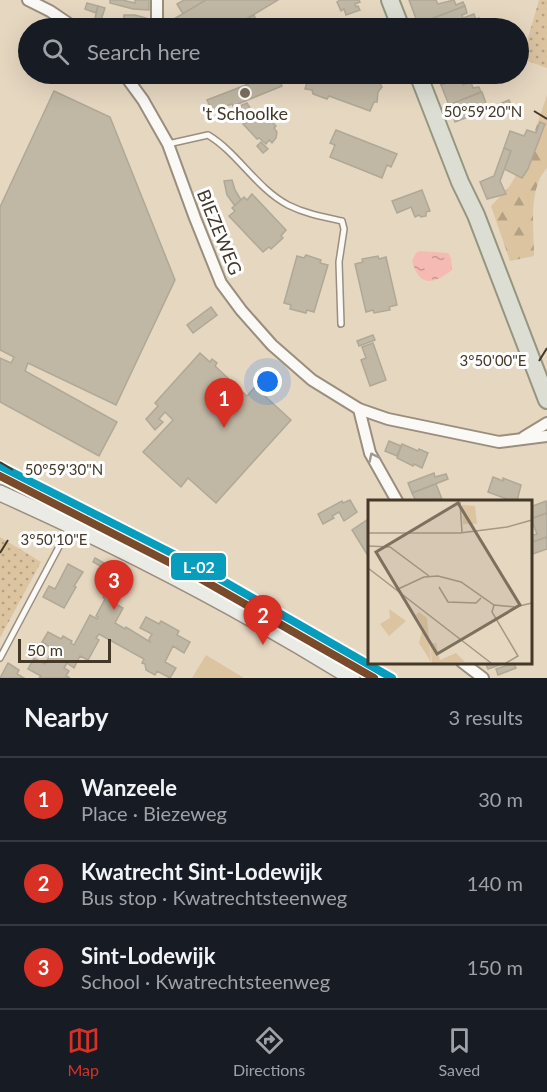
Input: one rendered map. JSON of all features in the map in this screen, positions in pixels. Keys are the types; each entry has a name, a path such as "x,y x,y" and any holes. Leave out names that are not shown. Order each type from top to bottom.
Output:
{"main road":[{"path":"390,0 397,18"},
{"path":"422,84 460,182 476,215 547,400"}],"street":[{"path":"28,0 60,18"},
{"path":"157,0 157,18"},
{"name":"BIEZEWEG","path":"132,84 168,144 221,283 272,345 312,380 359,409 388,419 499,442 547,436"},
{"path":"359,409 370,453 396,500"},
{"path":"519,440 547,423"},
{"path":"0,493 161,570 352,678"},
{"path":"463,663 483,678"}],"lane":[{"path":"168,144 208,135 218,141 265,189 287,204 313,215 342,221 344,229 339,262 341,324"},
{"path":"0,658 71,525"}],"green space":[{"path":"539,0 547,0 547,68 529,62 529,35"},
{"path":"547,95 547,168 537,186 533,209 534,256 510,261 491,206 509,187 525,160"},
{"path":"0,537 41,562 0,638"},
{"path":"206,655 244,678 192,678"}],"water":[{"path":"419,251 448,253 452,270 433,281 423,279 412,261"}],"building":[{"path":"110,0 135,3 135,0 149,0 149,10 133,9 110,3"},
{"path":"184,0 206,0 183,14 177,4"},
{"path":"206,0 278,0 248,18 175,18"},
{"path":"359,0 360,2 355,4 360,10 346,15 344,9 341,11 337,2"},
{"path":"409,0 436,0 438,4 454,0 456,5 463,2 465,6 434,18 416,18"},
{"path":"87,3 98,6 96,13 85,9"},
{"path":"98,6 105,8 102,18 95,18"},
{"path":"465,6 467,13 462,15 463,18 434,18"},
{"path":"474,14 475,18 463,18"},
{"path":"124,15 135,15 146,18 124,18"},
{"name":"'t Schoolke","path":"248,84 281,84 282,86 233,106 232,104 212,111 207,100"},
{"path":"306,84 380,84 382,87 378,92 377,102 374,102 370,111 329,96 327,99 313,94 312,90 305,89"},
{"path":"472,84 473,88 479,87 481,92 449,105 441,85"},
{"path":"54,91 110,117 175,280 116,405 28,363 25,371 117,422 99,456 0,402 0,358 11,363 14,357 0,350 0,207"},
{"path":"482,92 488,109 455,122 449,105"},
{"path":"509,100 512,107 495,114 492,107"},
{"path":"247,103 250,108 240,113 238,107"},
{"path":"265,115 276,126 274,128 277,132 272,143 269,140 266,144 259,138 257,139 243,124"},
{"path":"540,122 545,124 528,169 522,178 504,169 511,151 504,148 510,131 524,136 527,130 536,133"},
{"path":"336,130 397,154 391,167 387,165 382,178 330,157 335,145 330,143"},
{"path":"261,142 268,149 263,153 257,146"},
{"path":"504,148 511,151 500,181 506,194 487,199 480,182 494,176"},
{"path":"232,180 241,200 235,206 227,195 224,181"},
{"path":"422,190 430,211 426,212 426,216 415,217 411,207 397,213 392,201"},
{"path":"252,194 286,230 281,236 283,238 271,249 269,247 263,252 229,216 235,211 232,208 244,197 247,200"},
{"path":"306,255 328,265 314,312 307,310 306,313 290,309 291,305 284,303 297,256 304,258"},
{"path":"378,256 379,259 386,257 397,305 389,307 390,310 366,312 355,264 363,262 362,259"},
{"path":"211,307 217,315 193,333 187,325"},
{"path":"373,335 375,340 359,346 357,341"},
{"path":"373,343 386,380 370,386 361,360 366,358 362,347"},
{"path":"200,353 210,362 212,359 217,363 215,366 247,396 255,387 291,420 216,503 188,478 181,487 143,452 173,420 165,412 159,419 163,422 155,430 146,419 158,406 155,403"},
{"path":"389,441 401,446 397,456 385,451"},
{"path":"402,444 428,453 422,468 397,458"},
{"path":"434,473 435,477 446,474 448,479 412,493 408,483"},
{"path":"493,477 521,485 517,500 509,500 488,492"},
{"path":"436,484 442,499 416,500 412,493"},
{"path":"350,500 357,512 344,521 339,512 323,524 318,514 342,501 343,503"},
{"path":"546,501 547,513 532,518 532,506"},
{"path":"547,513 547,537 532,542 532,535 537,534 532,519"},
{"path":"368,519 368,556 352,530"},
{"path":"547,537 547,549 532,554 532,542"},
{"path":"95,558 113,568 111,572 93,562"},
{"path":"68,564 83,572 64,608 43,597 49,586 55,589"},
{"path":"106,591 115,596 112,602 123,608 115,623 150,642 152,634 140,628 146,617 159,624 161,621 179,631 177,635 190,642 184,653 173,646 165,662 176,668 170,678 157,671 155,675 146,670 145,664 142,663 144,659 99,634 96,638 99,640 88,660 80,656 74,668 67,663 64,668 69,671 66,676 70,678 39,678 41,676 28,669 34,658 45,664 53,649 42,642 48,632 61,639 63,636 72,641 74,645 90,615 97,619 96,616 105,599 103,597"},
{"path":"8,663 19,670 17,674 24,678 0,678"},
{"path":"485,663 505,663 488,669"},
{"path":"514,663 516,668 498,675 496,669"}],"transit line":[{"name":"L-02","path":"0,466 199,567 392,678"},
{"path":"0,476 194,575 374,678"}],"place":[{"name":"'t Schoolke","path":"245,93"},
{"name":"Wanzeele","path":"224,428"},
{"name":"Sint-Lodewijk","path":"114,610"},
{"name":"Kwatrecht Sint-Lodewijk","path":"263,645"}]}
